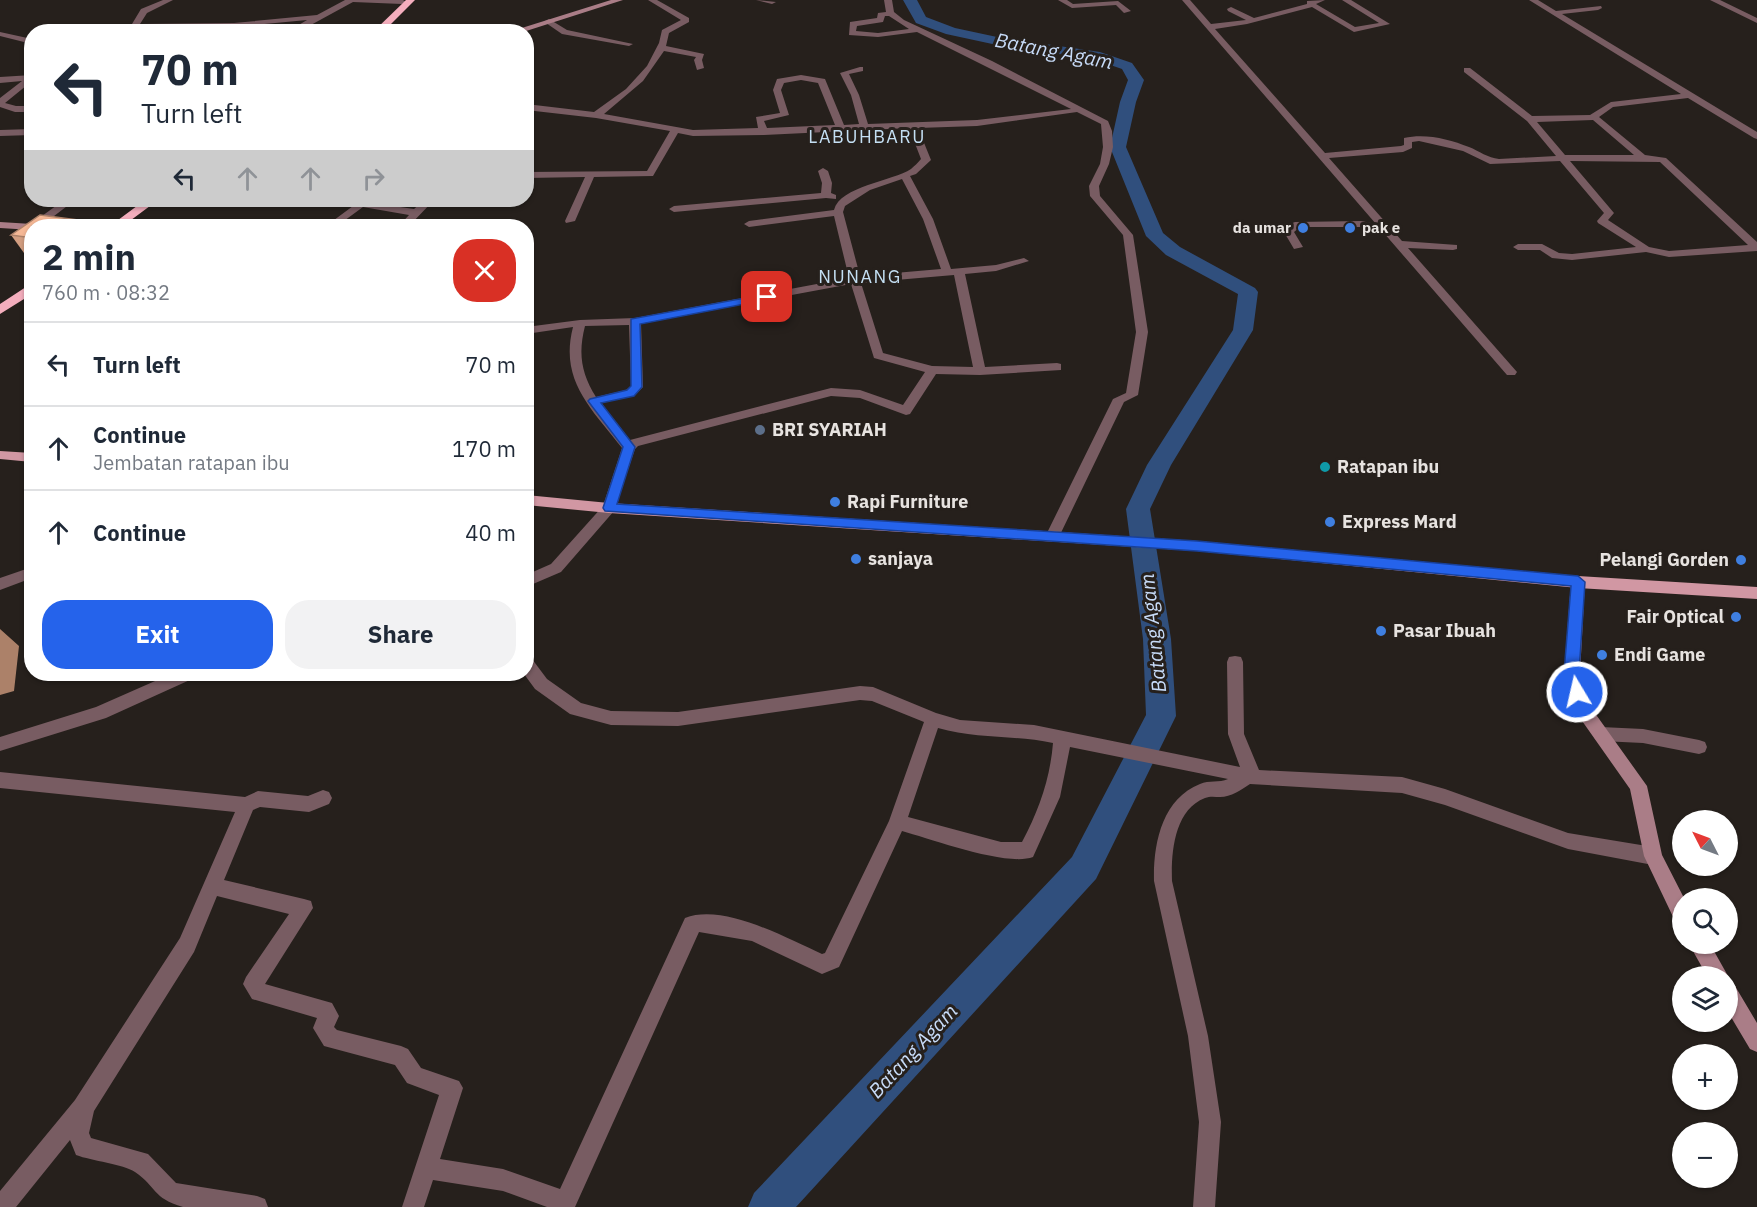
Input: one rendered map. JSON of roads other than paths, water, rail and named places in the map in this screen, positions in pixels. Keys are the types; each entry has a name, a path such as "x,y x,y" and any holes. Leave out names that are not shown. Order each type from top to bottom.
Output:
{"highway":[{"path":"380,24 406,1"},
{"path":"384,24 406,1"},
{"path":"126,219 143,207"},
{"path":"141,219 157,207"},
{"path":"0,310 24,293"},
{"path":"0,322 24,305"}],"main road":[{"path":"0,455 24,457"},
{"path":"534,501 609,508 1197,546 1578,582 1757,593"}],"street":[{"path":"136,24 144,11 169,0"},
{"path":"305,24 353,0 406,1"},
{"path":"534,26 619,0"},
{"path":"596,115 634,88 662,48 664,32 686,20 652,0"},
{"path":"760,0 772,2"},
{"path":"887,14 888,0"},
{"path":"1062,0 1072,6 1118,3 1127,11"},
{"path":"1186,0 1511,372"},
{"path":"1313,5 1311,2 1321,0"},
{"path":"1209,27 1252,20 1313,5 1354,30 1386,24 1346,0"},
{"path":"1533,0 1757,136"},
{"path":"1714,0 1755,19"},
{"path":"1555,13 1598,8"},
{"path":"1230,9 1252,20"},
{"path":"915,31 853,34 854,24 880,20 880,15 887,14 915,31 989,63 1075,111 1105,123 1107,128 1107,160 1094,186 1095,196 1128,235 1142,332 1131,395 1119,399 1052,537"},
{"path":"256,24 317,17"},
{"path":"549,21 565,32 629,44"},
{"path":"0,34 24,40"},
{"path":"662,48 701,56 698,60 700,68"},
{"path":"860,69 844,73 855,95 865,128"},
{"path":"1467,70 1530,119 1565,158 1609,213 1602,221 1646,249"},
{"path":"0,80 24,78"},
{"path":"764,132 759,120 784,115 777,90 780,81 788,79 820,80 841,129"},
{"path":"24,83 0,102 11,112 24,110"},
{"path":"1530,119 1594,117 1611,105 1691,94"},
{"path":"534,109 596,115 693,133 987,122 1075,111"},
{"path":"1594,117 1642,157"},
{"path":"913,126 926,160 905,175 867,188 848,199 840,205 838,212 855,280 878,355 932,370 980,371 1057,367"},
{"path":"534,175 650,174 675,131"},
{"path":"0,133 24,132"},
{"path":"1323,156 1403,149 1409,146 1407,140 1419,138 1457,145 1490,161 1642,157 1663,160 1757,248"},
{"path":"823,171 827,183 826,195"},
{"path":"905,175 953,271 980,371"},
{"path":"570,221 590,176"},
{"path":"674,209 826,195 848,199"},
{"path":"44,219 60,207"},
{"path":"341,219 357,207"},
{"path":"380,207 418,213"},
{"path":"412,219 423,207"},
{"path":"749,224 838,212"},
{"path":"1298,247 1289,232 1291,227 1299,224 1361,224 1385,229"},
{"path":"0,225 24,226"},
{"path":"1399,244 1453,247"},
{"path":"1518,247 1542,247 1562,257 1646,249 1670,254 1757,248"},
{"path":"534,330 580,323 635,321 855,280 996,268 1024,261"},
{"path":"594,401 630,393 637,387 635,321"},
{"path":"580,323 573,354 578,376 629,447"},
{"path":"534,578 556,568 609,508 629,447 634,442 831,392 844,391 871,395 906,411 932,370"},
{"path":"0,584 24,575"},
{"path":"1578,582 1572,673 1587,713 1638,786 1653,856 1672,894"},
{"path":"1235,662 1236,734 1250,777"},
{"path":"534,675 541,684 576,709 611,718 678,719 860,693 873,694 960,728 1034,732 1250,777 1402,785 1445,797 1568,841 1653,856"},
{"path":"0,744 100,713 171,681"},
{"path":"427,1168 503,1180 564,1204 692,925 700,922 753,932 822,964 832,960 897,822 933,719"},
{"path":"1601,734 1643,736 1699,747"},
{"path":"897,822 1001,850 1027,851 1051,802 1061,768 1062,738"},
{"path":"1204,1207 1210,1122 1198,1036 1163,881 1161,862 1173,818 1186,800 1206,789 1227,789 1250,777"},
{"path":"0,780 247,806"},
{"path":"1,1207 83,1108 187,945 247,806 258,799 309,804 323,798"},
{"path":"213,886 304,908 254,984 259,992 325,1010 329,1016 323,1028 331,1039 401,1056 414,1076 452,1088 413,1207"},
{"path":"1738,1010 1757,1042"},
{"path":"83,1108 78,1133 84,1147 141,1162 170,1192 257,1207"}],"waterway":[{"name":"Batang Agam","path":"768,1207 1084,868 1161,716 1157,639 1138,509 1159,465 1243,330 1248,292 1173,251 1155,236 1118,147 1128,102 1136,80 1127,66 1095,55 997,41 951,31 921,20 910,0"}],"place":[{"name":"da umar","path":"1303,228"},
{"name":"pak e","path":"1350,228"},
{"name":"BRI SYARIAH","path":"760,430"},
{"name":"Ratapan ibu","path":"1325,467"},
{"name":"Rapi Furniture","path":"835,502"},
{"name":"Express Mard","path":"1330,522"},
{"name":"sanjaya","path":"856,559"},
{"name":"Pelangi Gorden","path":"1741,560"},
{"name":"Fair Optical","path":"1736,617"},
{"name":"Pasar Ibuah","path":"1381,631"},
{"name":"Endi Game","path":"1602,655"}],"district":[{"name":"LABUHBARU","path":"867,137"},
{"name":"NUNANG","path":"860,277"}]}
